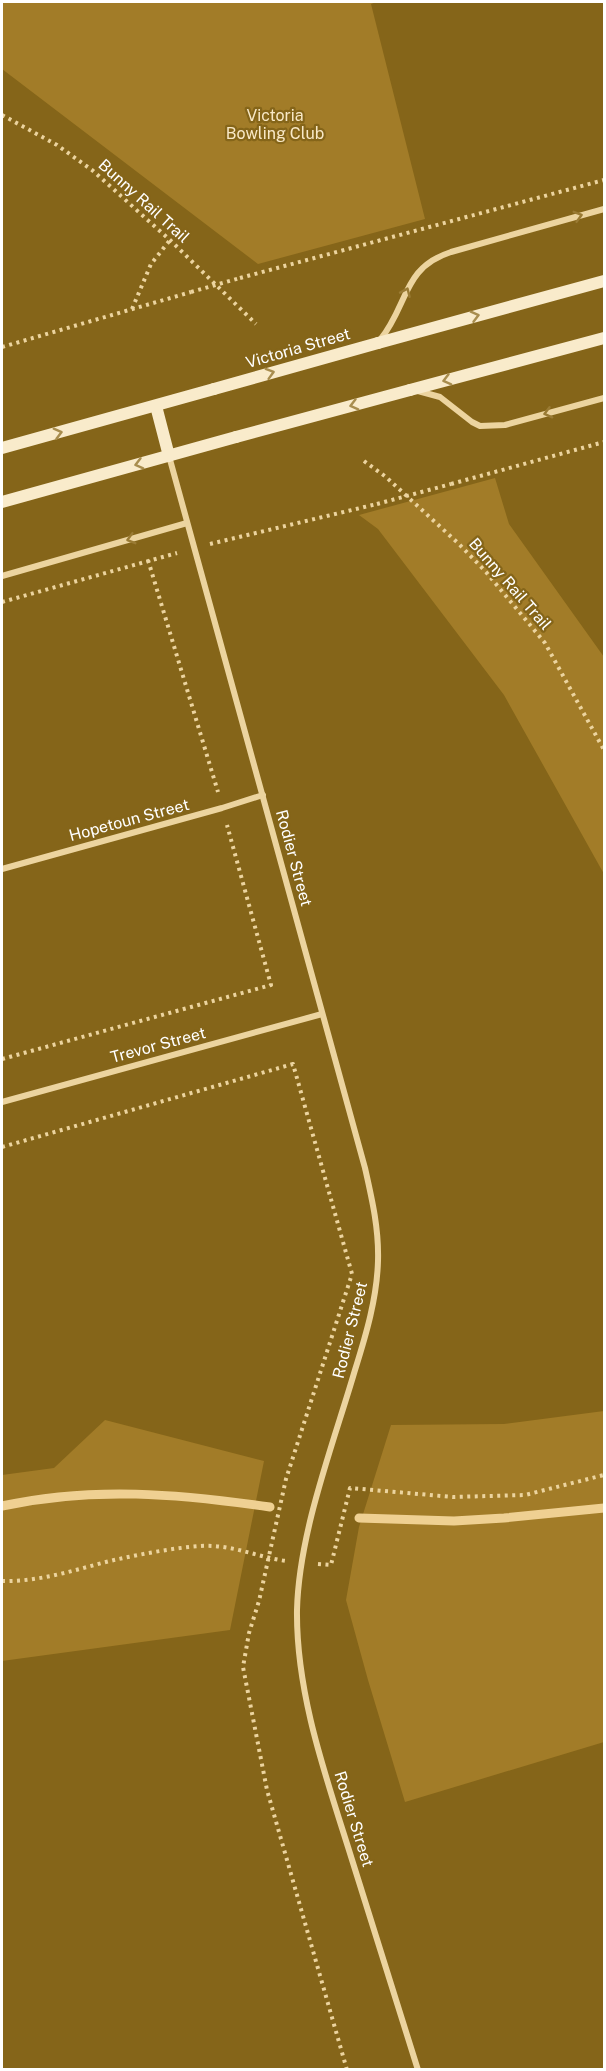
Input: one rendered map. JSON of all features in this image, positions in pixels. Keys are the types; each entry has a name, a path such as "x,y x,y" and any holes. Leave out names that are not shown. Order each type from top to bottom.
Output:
{"main road":[{"name":"Victoria Street","path":"2,448 604,281"},
{"path":"2,502 604,338"},
{"path":"156,406 169,456"}],"street":[{"path":"378,343 394,320 413,278 424,264 451,252 604,209"},
{"path":"410,390 440,397 472,422 491,426 505,425 604,398"},
{"name":"Rodier Street","path":"169,456 263,795 370,1193 376,1223 378,1260 376,1284 366,1335 304,1549 297,1610 298,1638 302,1670 319,1752 418,2070"},
{"path":"2,576 187,523"},
{"name":"Hopetoun Street","path":"2,869 263,795"},
{"name":"Trevor Street","path":"2,1102 322,1014"}],"path":[{"name":"Bunny Rail Trail","path":"2,115 40,135 78,160 170,240 256,324"},
{"path":"2,347 240,278 604,180"},
{"path":"132,309 151,264 170,240"},
{"path":"2,602 148,560 377,504 604,442"},
{"name":"Bunny Rail Trail","path":"364,461 386,477 459,544 546,643 604,750"},
{"path":"2,1059 271,985 222,808 148,560"},
{"path":"2,1147 293,1064"}],"green space":[{"name":"Victoria Bowling Club","path":"2,2 376,2 371,4 425,219 258,264 2,69"},
{"path":"495,478 509,524 604,657 604,874 504,695 378,529 359,515"},
{"path":"604,1411 604,1742 405,1802 346,1600 359,1527 391,1425 504,1424"},
{"path":"105,1420 264,1461 230,1630 2,1661 2,1475 54,1468"}],"waterway":[{"path":"2,1506 69,1496 136,1494 270,1507"},
{"path":"359,1518 454,1521 604,1508"}]}
